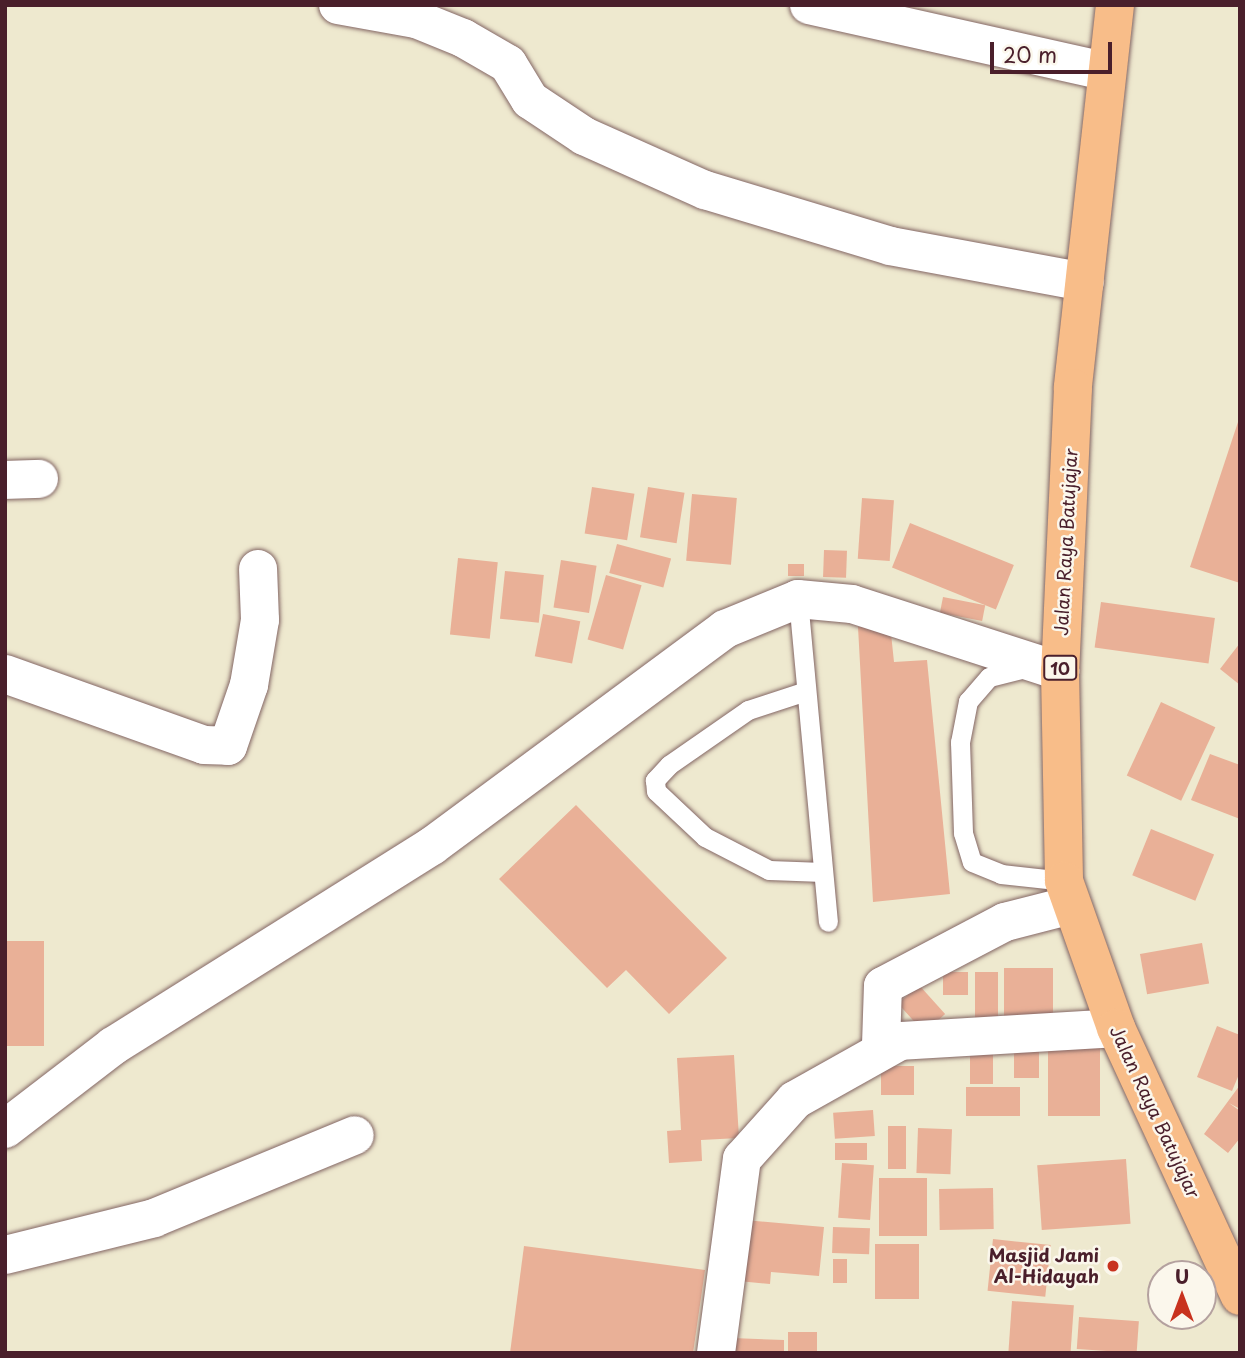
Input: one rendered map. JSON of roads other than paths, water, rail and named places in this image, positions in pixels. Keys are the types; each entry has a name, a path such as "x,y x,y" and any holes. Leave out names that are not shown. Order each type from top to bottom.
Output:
{"highway":[{"name":"Jalan Raya Batujajar","path":"1115,5 1104,71 1052,667 1066,893 1116,1028 1240,1296"}],"street":[{"path":"338,5 416,19 463,38 508,64 530,100 584,136 705,190 890,246 1084,282"},
{"path":"809,5 1104,71"},
{"path":"5,674 204,746 228,746 258,633 258,569"},
{"path":"5,1129 113,1046 432,846 725,629 798,599 852,604 1052,667"},
{"path":"881,1045 883,986 1066,893"},
{"path":"716,1353 742,1160 795,1100 881,1045 1116,1028"},
{"path":"5,1255 154,1218 355,1135"}],"lane":[{"path":"798,599 828,922"},
{"path":"1052,667 989,677 968,701 960,742 963,833 972,862 1001,874 1066,893"},
{"path":"806,691 748,710 669,765 655,780 656,791 705,837 769,870 823,872"}],"place":[{"name":"Masjid Jami Al-Hidayah","path":"1113,1266"}]}
